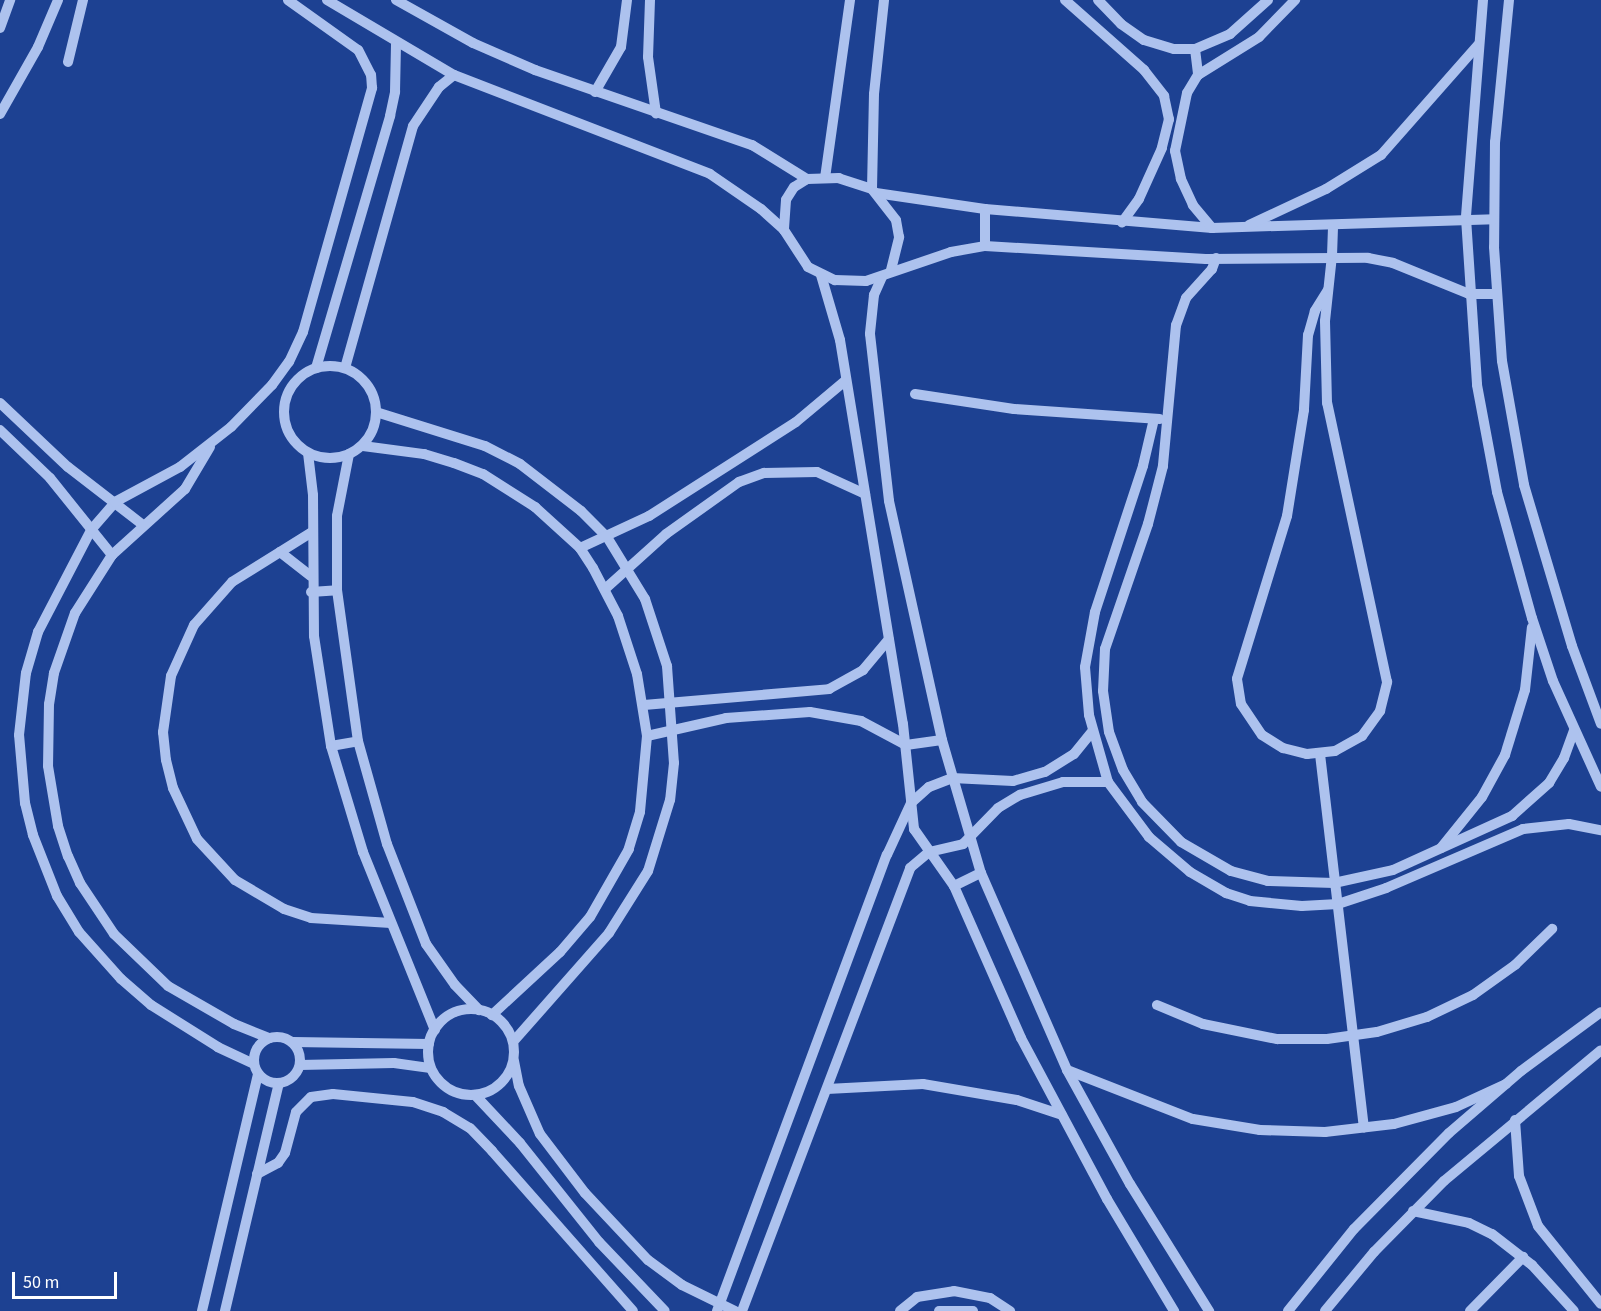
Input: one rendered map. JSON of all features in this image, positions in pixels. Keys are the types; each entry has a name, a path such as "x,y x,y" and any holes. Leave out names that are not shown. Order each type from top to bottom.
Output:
{"street":[{"path":"0,28 10,0"},
{"path":"0,114 38,47 58,0"},
{"path":"68,62 83,0"},
{"path":"269,1038 200,1007 140,962 96,910 80,883 58,826 47,735 54,673 75,614 112,555 185,489 210,447 272,385 296,350 372,88 369,68 358,50 288,0"},
{"path":"327,0 396,44 454,75 682,160 737,190 784,230 798,256 820,275 851,282 985,246 1216,258 1332,256 1393,262 1468,294 1496,294"},
{"path":"396,0 473,43 596,92 752,146 807,179 825,177 856,182 874,191 985,209 1212,228 1466,218 1494,219"},
{"path":"596,92 621,47 627,0"},
{"path":"650,0 648,57 656,113"},
{"path":"825,177 850,0"},
{"path":"884,0 874,94 874,191 896,220 899,237 886,273 874,295 870,334 889,501 942,740 952,778 973,836 981,873 1067,1070 1130,1184 1209,1311"},
{"path":"1065,0 1144,70 1164,96 1169,119 1162,148 1139,199 1122,222"},
{"path":"1098,0 1121,24 1144,40 1174,49 1195,49 1230,34 1268,0"},
{"path":"1198,75 1259,37 1295,0"},
{"path":"1483,0 1466,218 1468,294 1485,437 1532,618 1574,730 1601,787"},
{"path":"1509,0 1496,120 1494,219 1496,294 1505,383 1524,485 1572,646 1601,724"},
{"path":"316,368 390,116 396,84 396,44"},
{"path":"1245,227 1326,189 1381,154 1478,45"},
{"path":"1195,49 1198,75 1181,112 1175,151 1180,179 1193,205 1212,228"},
{"path":"345,368 413,126 439,87 454,75"},
{"path":"784,230 786,200 807,179"},
{"path":"985,209 985,246"},
{"path":"1328,290 1315,311 1308,334 1304,411 1287,516 1237,679 1241,704 1262,735 1295,752 1320,754 1335,751 1362,736 1380,711 1387,682 1331,429 1324,351 1333,225"},
{"path":"1216,258 1212,269 1186,298 1176,325 1170,420 1153,505 1105,649 1104,701 1115,752 1132,786 1154,816 1197,853 1231,871 1268,881 1334,883 1393,870 1437,851 1526,806 1557,771 1574,730"},
{"path":"820,275 840,337 845,381 906,745 914,830 954,886 1003,1002 1062,1115 1174,1311"},
{"path":"316,368 345,368 367,384 376,412 372,433 363,446 349,454 328,459 308,453 290,437 283,414 284,402 295,381 316,368"},
{"path":"579,548 650,516 769,439 845,381"},
{"path":"915,394 1014,409 1170,420"},
{"path":"0,403 68,467 143,525"},
{"path":"376,412 450,432 520,464 552,486 607,537 627,567 658,632 672,703 674,729 670,800 648,871 609,933 513,1042"},
{"path":"1154,419 1088,641 1086,691 1092,732 1108,782 1149,837 1190,872 1226,893 1282,905 1338,904 1422,875 1523,829 1569,824 1601,830"},
{"path":"0,430 50,478 112,555"},
{"path":"363,446 424,454 483,474 535,507 579,548 605,589 629,645 644,705 647,736 640,812 612,885 560,952 492,1015"},
{"path":"210,447 116,502 91,530 38,632 26,673 19,735 25,802 33,835 57,896 79,932 121,979 183,1028 279,1083"},
{"path":"308,453 313,495 311,592 321,692 331,746 348,809 435,1030"},
{"path":"349,454 337,516 337,590 358,741 387,844 426,944 455,985 479,1010 503,1023 513,1042 519,1086 540,1134 585,1192 648,1260 718,1308 735,1311"},
{"path":"605,589 627,567 740,483 764,473 817,472 865,494"},
{"path":"312,532 232,582 195,625 181,650 165,704 164,732 172,788 197,838 236,880 259,896 311,918 391,923"},
{"path":"280,552 311,576"},
{"path":"311,592 337,590"},
{"path":"1437,851 1482,796 1509,744 1530,665 1532,618"},
{"path":"644,705 829,689 864,670 889,639"},
{"path":"647,736 726,718 810,712 861,721 906,745 942,740"},
{"path":"718,1308 890,846 911,802 929,787 952,778 1002,781 1035,776 1074,754 1092,732"},
{"path":"331,746 358,741"},
{"path":"1320,754 1364,1128"},
{"path":"742,1311 827,1089 904,878 929,852 952,849 973,836 998,808 1034,789 1078,780 1108,782"},
{"path":"954,886 981,873"},
{"path":"1157,1005 1203,1024 1252,1036 1302,1040 1352,1037 1402,1026 1458,1003 1515,965 1552,929"},
{"path":"479,1010 454,1013 435,1030 429,1044 431,1068 453,1092 475,1095 496,1088 514,1061"},
{"path":"1288,1311 1354,1229 1449,1133 1506,1084 1601,1012"},
{"path":"202,1311 256,1069 257,1048 269,1038 278,1036 293,1042 429,1044"},
{"path":"225,1311 279,1083 295,1075 300,1065 293,1042"},
{"path":"1325,1311 1413,1211 1515,1120 1601,1050"},
{"path":"300,1065 394,1063 431,1068"},
{"path":"1067,1070 1193,1119 1260,1130 1325,1132 1364,1128 1456,1107 1506,1084"},
{"path":"827,1089 875,1084 934,1085 1017,1100 1062,1115"},
{"path":"257,1174 278,1163 285,1153 296,1112 311,1097 333,1094 413,1102 443,1112 470,1128 492,1151 633,1311"},
{"path":"475,1095 520,1143 599,1242 665,1311"},
{"path":"1515,1120 1519,1176 1526,1202 1553,1248 1601,1304"},
{"path":"1413,1211 1469,1223 1492,1234 1523,1257 1574,1311"},
{"path":"1470,1311 1523,1257"},
{"path":"900,1311 917,1297 954,1291 990,1298 1010,1311"},
{"path":"939,1311 973,1311"}]}
